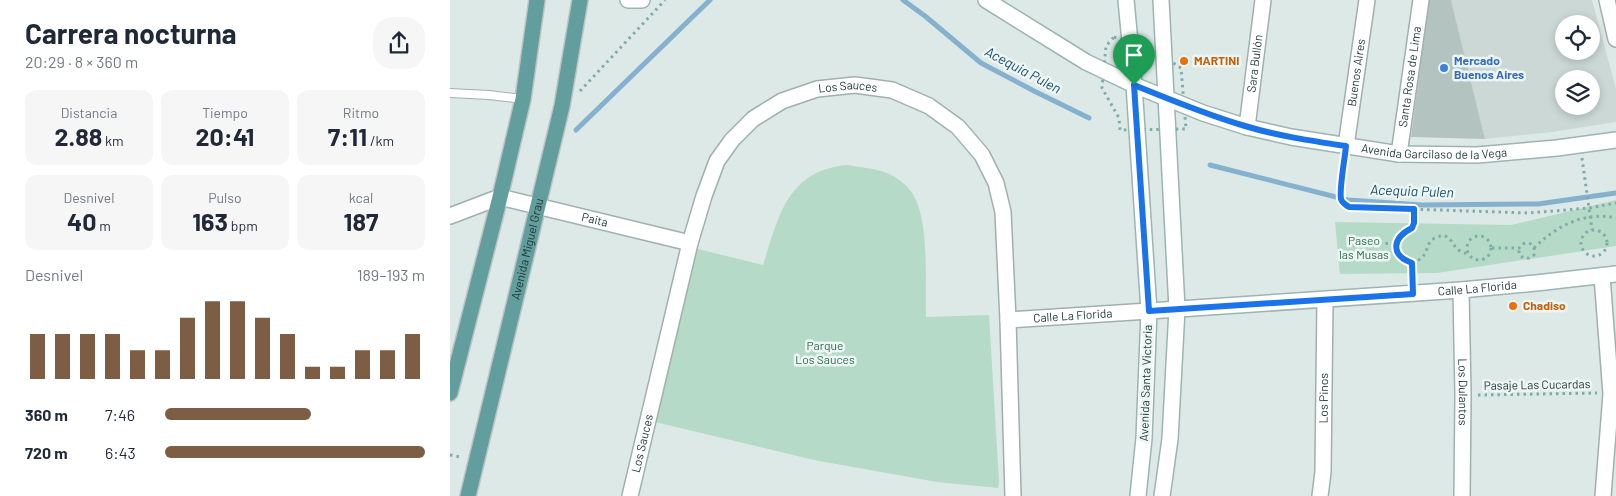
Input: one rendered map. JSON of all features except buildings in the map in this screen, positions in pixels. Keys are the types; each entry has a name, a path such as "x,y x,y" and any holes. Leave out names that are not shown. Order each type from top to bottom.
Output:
{"main road":[{"path":"450,393 523,99 537,0"},
{"name":"Avenida Miguel Grau","path":"468,496 562,106 580,0"}],"street":[{"path":"628,0 642,0"},
{"name":"Avenida Garcilaso de la Vega","path":"986,0 1086,62 1134,85 1203,113 1247,127 1291,137 1399,154 1477,155 1616,140"},
{"name":"Avenida Santa Victoria","path":"1126,0 1134,85 1149,311 1144,438 1138,496"},
{"name":"Avenida Santa Victoria","path":"1161,0 1177,309 1170,439 1162,496"},
{"name":"Sara Bullón","path":"1247,127 1264,0"},
{"name":"Buenos Aires","path":"1346,146 1367,0"},
{"name":"Santa Rosa de Lima","path":"1399,154 1421,0"},
{"path":"1610,3 1616,38"},
{"name":"Los Sauces","path":"630,496 690,243 717,161 732,140 753,119 782,101 817,89 855,85 892,90 929,106 958,127 982,155 996,183 1003,212 1008,320 1012,496"},
{"path":"450,216 500,197"},
{"name":"Paita","path":"500,197 690,243"},
{"path":"1603,496 1613,393 1609,275"},
{"name":"Calle La Florida","path":"1008,320 1413,294 1609,275"},
{"name":"Los Dulantos","path":"1461,290 1462,496"},
{"name":"Los Pinos","path":"1320,496 1323,472 1325,300"}],"lane":[{"path":"450,93 523,99"}],"path":[{"path":"562,106 584,88 665,0"},
{"path":"1580,145 1592,230"},
{"path":"1346,146 1341,199 1349,207 1529,213 1616,203"},
{"path":"1414,209 1412,228 1404,232 1396,243 1396,251 1401,257 1412,263 1420,260 1425,255 1430,242 1434,238 1441,236 1450,238 1460,252 1468,254"},
{"path":"1534,248 1546,237 1573,221 1590,217 1608,216 1616,218"},
{"path":"1592,230 1602,233 1607,241 1602,254 1593,256 1585,253 1580,245 1582,236 1592,230"},
{"path":"1480,235 1486,237 1491,242 1490,254 1485,259 1473,259 1468,254 1466,247 1468,241 1473,236 1480,235"},
{"path":"1527,242 1533,244 1534,255 1529,258 1523,258 1519,254 1519,248 1527,242"},
{"path":"1352,245 1396,243"},
{"path":"1492,248 1519,248"},
{"path":"1412,263 1413,294"},
{"name":"Pasaje Las Cucardas","path":"1463,395 1613,393"}],"shaded area":[{"path":"1451,0 1592,0 1596,15 1555,15 1555,60 1600,60 1600,30 1616,89 1616,122 1552,132 1485,139"}],"green space":[{"name":"Parque Los Sauces","path":"848,165 874,169 889,174 905,184 912,192 920,212 925,241 926,317 989,315 998,488 937,482 814,460 655,422 694,253 698,249 763,265 781,213 789,198 799,186 811,176 827,169"},
{"name":"Paseo las Musas","path":"1616,200 1616,246 1437,273 1340,274 1335,222 1511,225"}],"waterway":[{"name":"Acequia Pulen","path":"576,130 710,0"},
{"name":"Acequia Pulen","path":"903,0 981,63 1089,118"},
{"name":"Acequia Pulen","path":"1210,165 1348,200 1422,205 1538,204 1616,193"}],"place":[{"name":"MARTINI","path":"1184,61"},
{"name":"Mercado Buenos Aires","path":"1444,68"},
{"name":"Chadiso","path":"1513,306"}],"route":[{"path":"1134,85 1203,113 1247,127 1291,137 1346,146 1341,199 1344,204 1349,207 1414,209 1412,228 1404,232 1396,243 1396,251 1401,257 1412,263 1413,294 1149,311 1134,85"}]}
